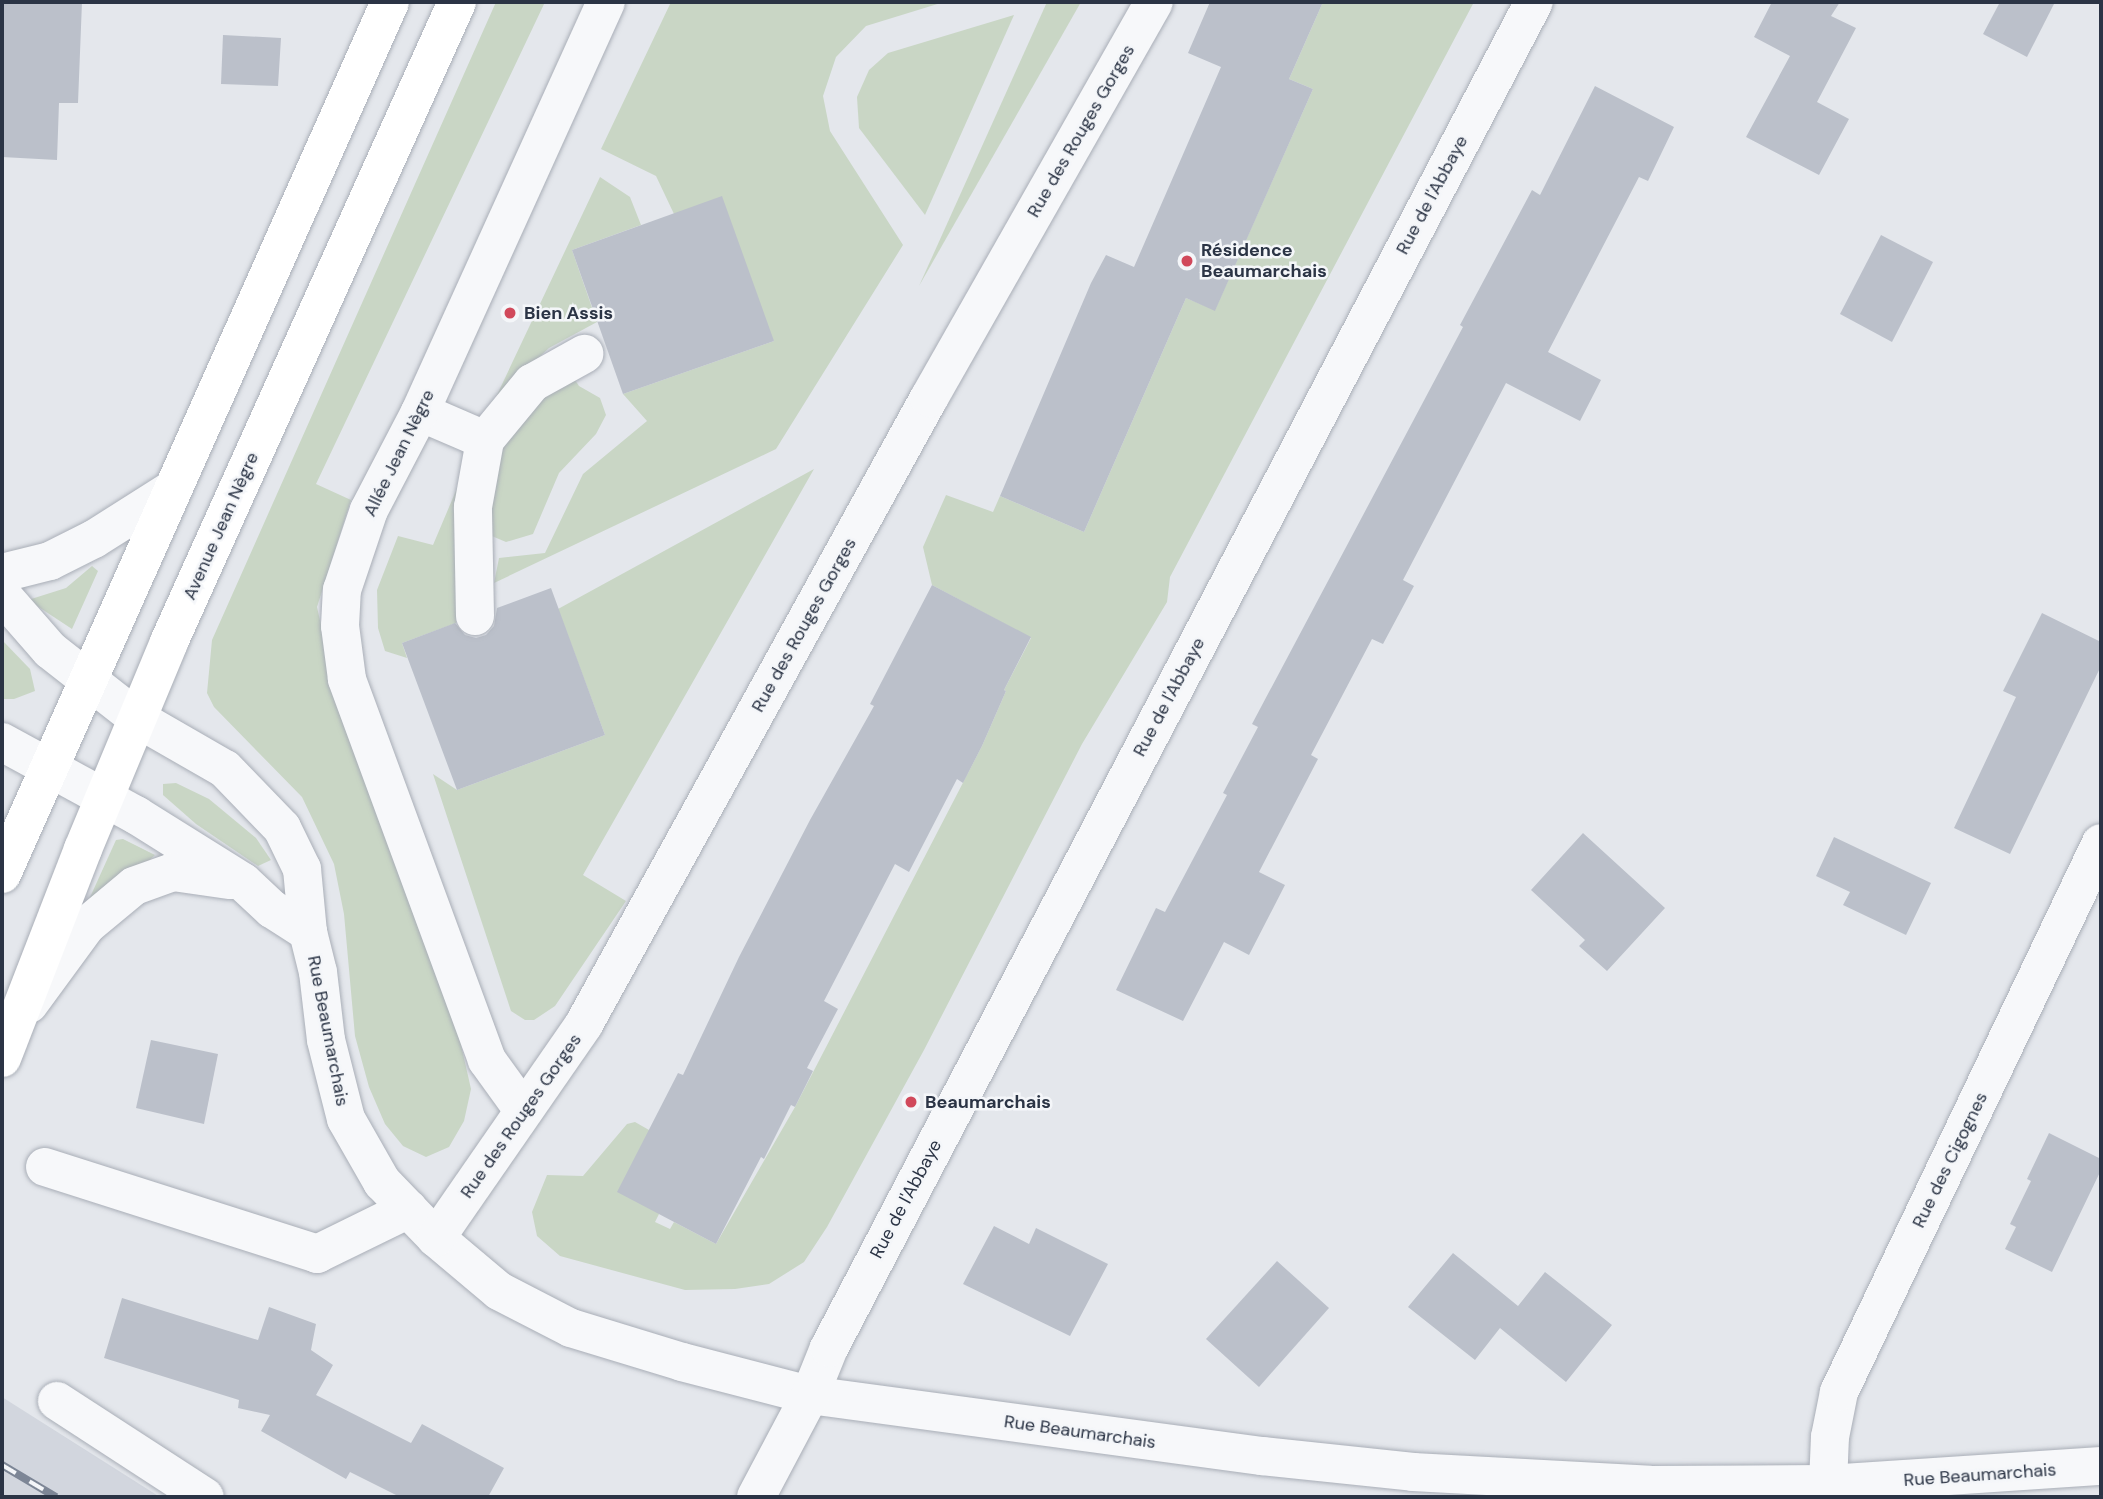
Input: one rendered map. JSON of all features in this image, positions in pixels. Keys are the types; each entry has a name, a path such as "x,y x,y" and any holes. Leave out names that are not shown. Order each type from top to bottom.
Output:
{"main road":[{"path":"2,874 170,491 390,2"},
{"name":"Avenue Jean Nègre","path":"7,1043 180,617 457,2"}],"street":[{"name":"Allée Jean Nègre","path":"523,1110 487,1060 347,679 340,626 342,590 369,510 420,412 606,2"},
{"name":"Rue des Rouges Gorges","path":"436,1238 584,1024 923,410 1154,2"},
{"name":"Rue de l'Abbaye","path":"756,1497 810,1395 829,1348 1534,2"},
{"path":"475,616 473,508 485,440 532,383 584,354"},
{"path":"420,412 485,440"},
{"path":"2,573 50,561 94,539 170,491"},
{"name":"Rue Beaumarchais","path":"2,595 50,650 138,719 225,769 282,828 302,869 308,932 318,972 326,1040 346,1119 382,1182 436,1238 499,1290 571,1328 682,1362 810,1395 1262,1456 1413,1484 1642,1491 1828,1484 2101,1466"},
{"name":"Rue Beaumarchais","path":"2,742 49,770 136,815 243,882 272,909 308,932"},
{"name":"Rue des Cigognes","path":"1828,1484 1829,1437 1839,1392 2101,843"},
{"path":"7,1043 86,926 134,886 173,872 243,882"},
{"path":"44,1167 317,1254 409,1209"},
{"path":"57,1401 205,1497"}],"shaded area":[{"path":"2,1397 160,1497 2,1497"}],"green space":[{"path":"496,2 545,2 316,484 351,500 317,607 343,721 459,1036 471,1089 464,1121 449,1147 426,1157 403,1146 385,1124 369,1087 355,1036 344,914 334,864 302,797 214,707 207,693 212,640"},
{"path":"671,2 944,2 866,26 836,57 823,96 830,131 903,245 776,449 494,583 499,558 545,553 583,474 647,421 623,394 774,341 674,214 656,176 601,149"},
{"path":"1047,2 1081,2 919,286"},
{"path":"1323,2 1474,2 1170,577 1167,602 1082,744 924,1050 827,1227 804,1262 769,1284 735,1289 685,1290 560,1256 537,1236 532,1212 547,1175 583,1176 627,1124 635,1122 649,1130 659,1214 655,1222 670,1229 674,1222 716,1244 795,1107 982,746 1006,691 1004,690 1031,638 932,585 923,547 946,495 993,512 1000,496 1084,532 1186,298 1215,310 1313,89 1289,79"},
{"path":"1014,15 925,215 859,128 857,97 869,70 888,53"},
{"path":"600,177 630,197 641,225 572,250 597,322 549,348 496,397"},
{"path":"573,377 579,386 600,398 606,415 596,434 559,473 533,534 506,542 487,534 489,478 508,436 536,400"},
{"path":"814,469 583,875 626,901 555,1006 534,1020 525,1020 511,1011 433,774 457,790 605,735 558,609"},
{"path":"463,474 456,623 402,643 407,658 385,651 378,628 377,590 398,536 433,545"},
{"path":"92,566 98,571 72,629 28,600 66,588"},
{"path":"2,640 30,669 35,691 14,699 2,699"},
{"path":"176,783 209,799 256,838 271,860 258,866 196,824 163,795 163,784"},
{"path":"123,839 155,855 77,926 116,840"}],"building":[{"path":"2,2 82,2 78,103 59,103 57,160 2,157"},
{"name":"Résidence Beaumarchais","path":"1210,2 1323,2 1289,79 1313,89 1215,311 1186,298 1084,532 1000,496 1091,283 1106,255 1134,267 1221,67 1188,53"},
{"path":"1772,2 1840,2 1831,16 1856,28 1817,102 1849,119 1819,175 1746,137 1790,56 1754,37"},
{"path":"2000,2 2055,2 2027,57 1983,34"},
{"path":"223,35 281,38 278,86 221,84"},
{"path":"1595,86 1674,127 1648,181 1639,177 1548,352 1601,380 1580,421 1506,383 1403,580 1414,586 1383,644 1372,639 1311,755 1318,759 1259,872 1285,885 1249,955 1224,942 1183,1021 1116,990 1156,908 1165,912 1227,795 1223,793 1258,727 1252,724 1463,327 1460,325 1532,190 1540,195"},
{"path":"722,196 774,341 623,394 572,250"},
{"path":"1881,235 1933,262 1892,342 1840,314"},
{"path":"932,585 1031,637 963,783 957,779 909,872 895,864 824,1001 838,1009 807,1068 813,1071 795,1107 791,1105 764,1159 761,1157 716,1244 617,1192 678,1073 683,1075 739,957 810,820 874,706 870,704"},
{"path":"551,588 605,735 457,790 402,643 455,623 465,635 476,638 486,635 494,626 497,608"},
{"path":"2042,613 2101,642 2101,666 2010,854 1954,828 2016,697 2003,691"},
{"path":"1583,833 1665,908 1607,971 1579,946 1585,940 1531,890"},
{"path":"1834,837 1931,883 1906,935 1843,905 1850,892 1816,876"},
{"path":"151,1040 218,1054 204,1124 136,1108"},
{"path":"2049,1133 2101,1159 2101,1170 2052,1272 2005,1249 2016,1227 2010,1224 2031,1181 2027,1179"},
{"path":"994,1226 1029,1244 1036,1228 1108,1264 1070,1336 963,1284"},
{"path":"1453,1253 1518,1306 1545,1272 1612,1325 1566,1382 1500,1328 1475,1360 1408,1307"},
{"path":"1277,1261 1329,1308 1259,1387 1206,1339"},
{"path":"122,1298 258,1340 269,1307 316,1324 311,1350 333,1365 316,1395 411,1443 422,1424 504,1468 488,1497 400,1497 350,1472 346,1479 261,1431 270,1415 238,1408 239,1400 104,1358"}],"railway":[{"path":"2,1465 56,1497"}],"place":[{"name":"Résidence Beaumarchais","path":"1187,261"},
{"name":"Bien Assis","path":"510,313"},
{"name":"Beaumarchais","path":"911,1102"}]}
